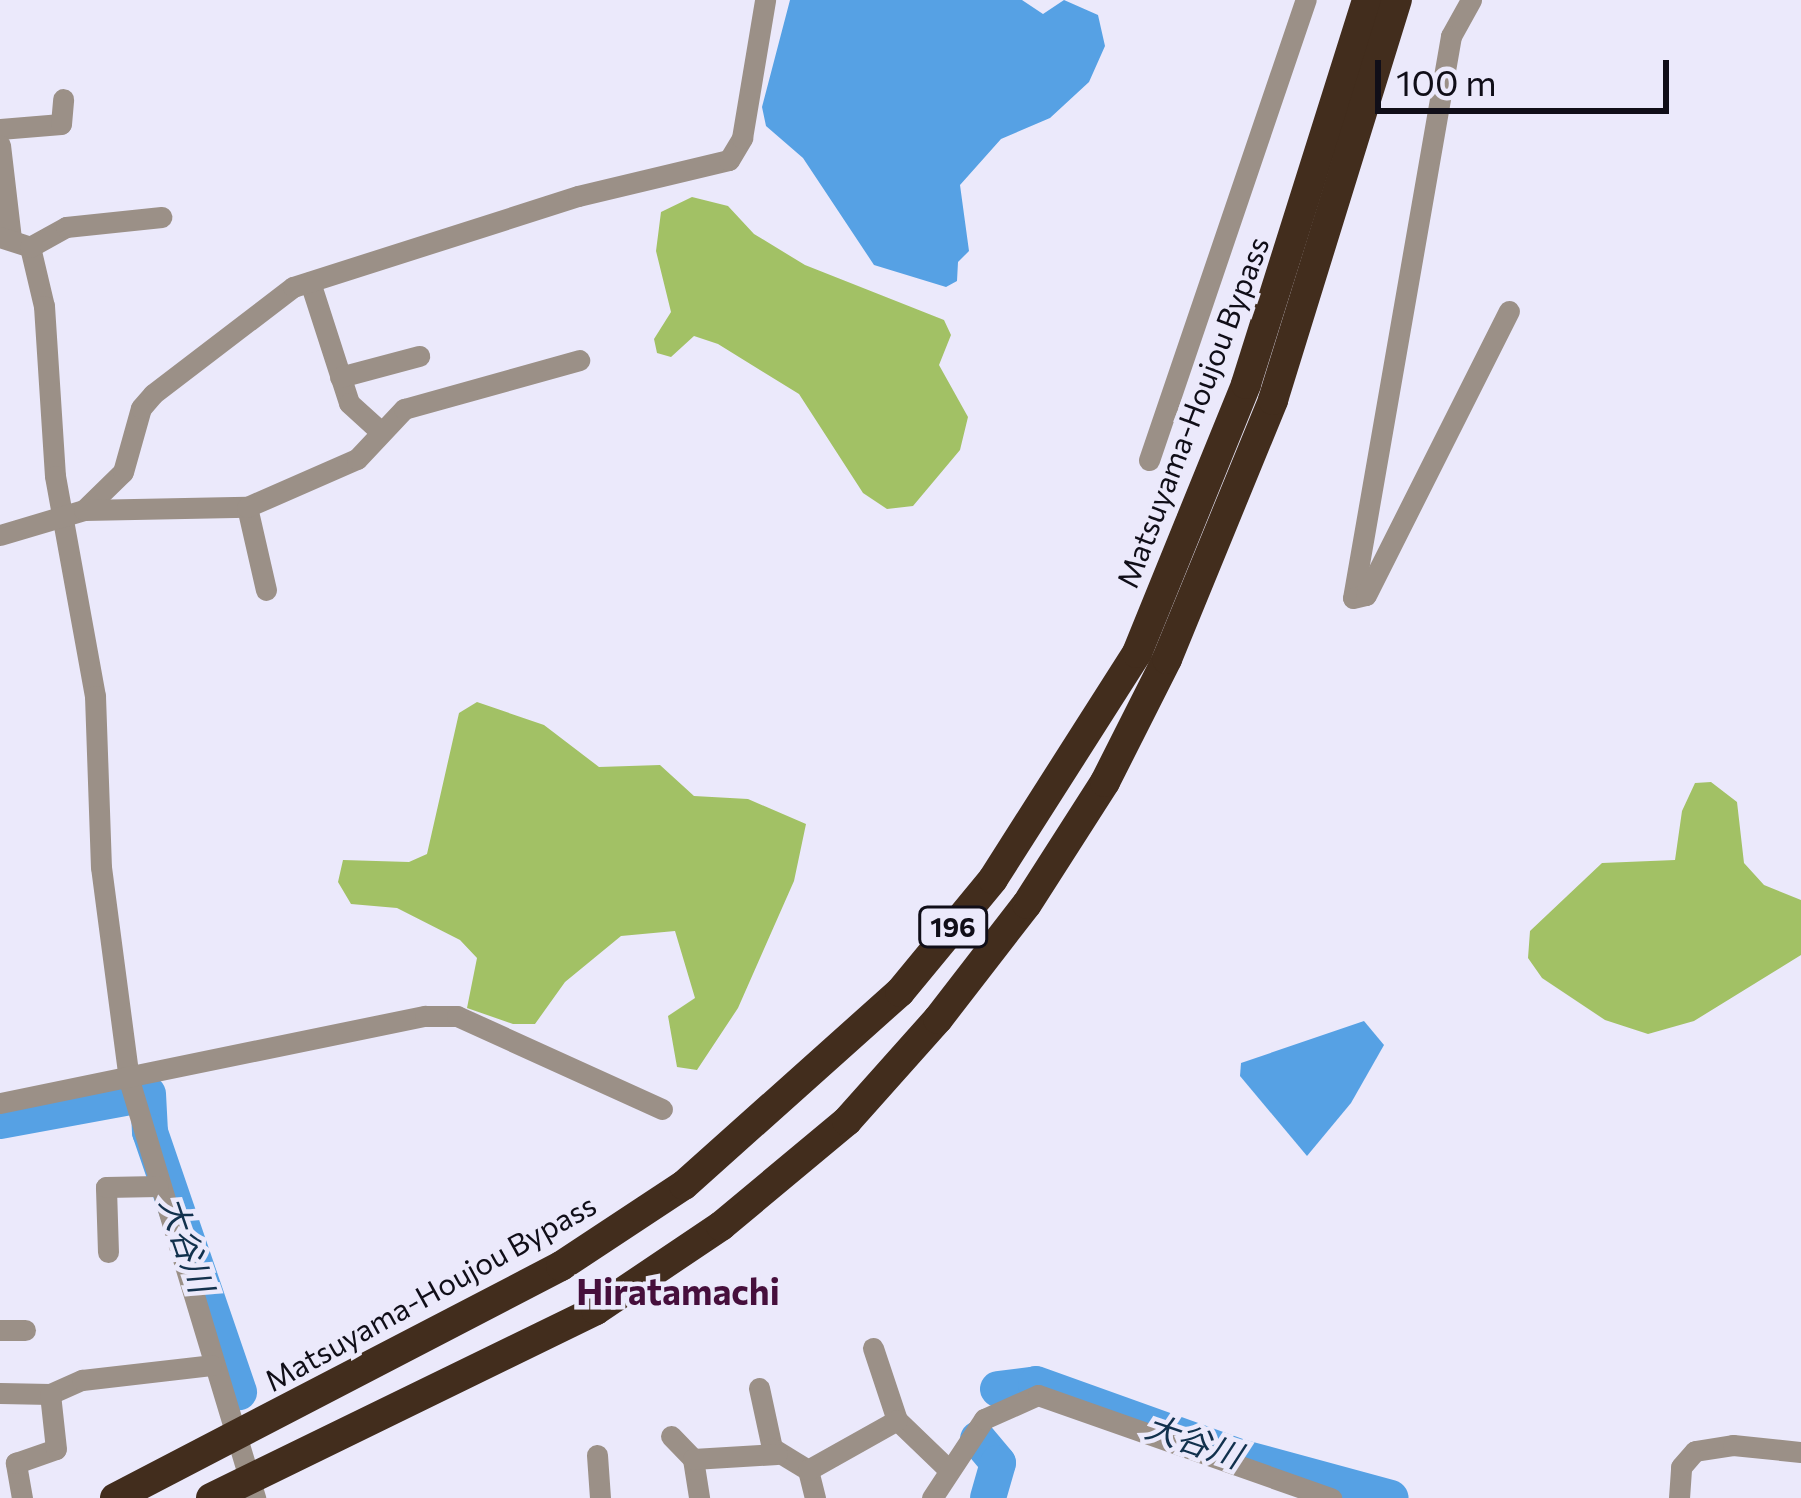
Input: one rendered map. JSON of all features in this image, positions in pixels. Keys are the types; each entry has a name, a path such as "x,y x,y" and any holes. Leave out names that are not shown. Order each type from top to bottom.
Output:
{"highway":[{"name":"Matsuyama-Houjou Bypass","path":"115,1498 235,1440 561,1266 685,1185 900,992 993,879 1137,653 1191,535 1301,223 1367,0"},
{"name":"196","path":"212,1498 252,1490 614,1298 721,1226 847,1121 938,1019 1027,904 1105,782 1167,659 1273,400 1397,0"}],"street":[{"path":"84,510 123,472 141,408 153,394 310,282 578,196 729,160 742,138 765,0"},
{"path":"1149,460 1306,0"},
{"path":"1471,0 1451,37 1353,598 1366,595 1509,311"},
{"path":"0,129 61,124 63,99"},
{"path":"0,146 14,241 44,305 61,515 95,696 101,866 129,1080 252,1490"},
{"path":"14,241 66,227 161,217"},
{"path":"310,282 349,403 381,432"},
{"path":"340,377 419,356"},
{"path":"0,535 84,510 247,507 357,459 404,410 579,360"},
{"path":"247,507 266,590"},
{"path":"0,1103 425,1016 458,1016 662,1109"},
{"path":"108,1252 106,1187 158,1186"},
{"path":"0,1330 25,1330"},
{"path":"873,1348 897,1420 949,1469"},
{"path":"0,1394 50,1394 82,1380 212,1365"},
{"path":"758,1388 777,1454"},
{"path":"22,1498 16,1462 56,1450 50,1394"},
{"path":"932,1498 984,1419 1038,1395 1330,1498"},
{"path":"808,1470 897,1420"},
{"path":"671,1436 693,1459 699,1498"},
{"path":"1679,1498 1682,1467 1695,1451 1733,1445 1801,1452"},
{"path":"693,1459 777,1454 808,1470 815,1498"},
{"path":"597,1455 600,1498"}],"green space":[{"path":"692,197 728,206 754,234 805,265 944,320 951,335 939,365 968,417 960,450 913,506 887,509 863,493 799,394 718,344 694,336 671,357 657,353 654,339 671,312 656,251 661,212"},
{"path":"477,702 544,725 599,767 660,765 694,796 748,799 806,824 794,881 738,1008 697,1070 677,1067 668,1016 695,998 675,931 621,936 565,982 535,1024 513,1024 467,1008 477,958 460,940 397,908 351,904 338,882 343,860 409,862 427,854 459,713"},
{"path":"1711,782 1737,802 1744,863 1764,885 1801,900 1801,955 1694,1021 1648,1034 1605,1020 1542,978 1528,958 1530,931 1602,863 1675,860 1682,811 1695,783"}],"water":[{"path":"790,0 1022,0 1043,14 1064,0 1098,15 1105,46 1089,82 1050,118 1001,139 960,185 969,251 958,262 957,281 946,287 874,265 803,158 766,126 762,107"},
{"path":"1364,1021 1384,1045 1351,1103 1307,1156 1240,1076 1241,1063"}],"waterway":[{"name":"大谷川","path":"148,1094 150,1132 239,1392"},
{"name":"大谷川","path":"0,1121 125,1098"},
{"name":"大谷川","path":"998,1389 1036,1384 1240,1457 1391,1498"},
{"name":"大谷川","path":"978,1439 998,1463 988,1498"}],"district":[{"name":"Hiratamachi","path":"678,1291"}]}
